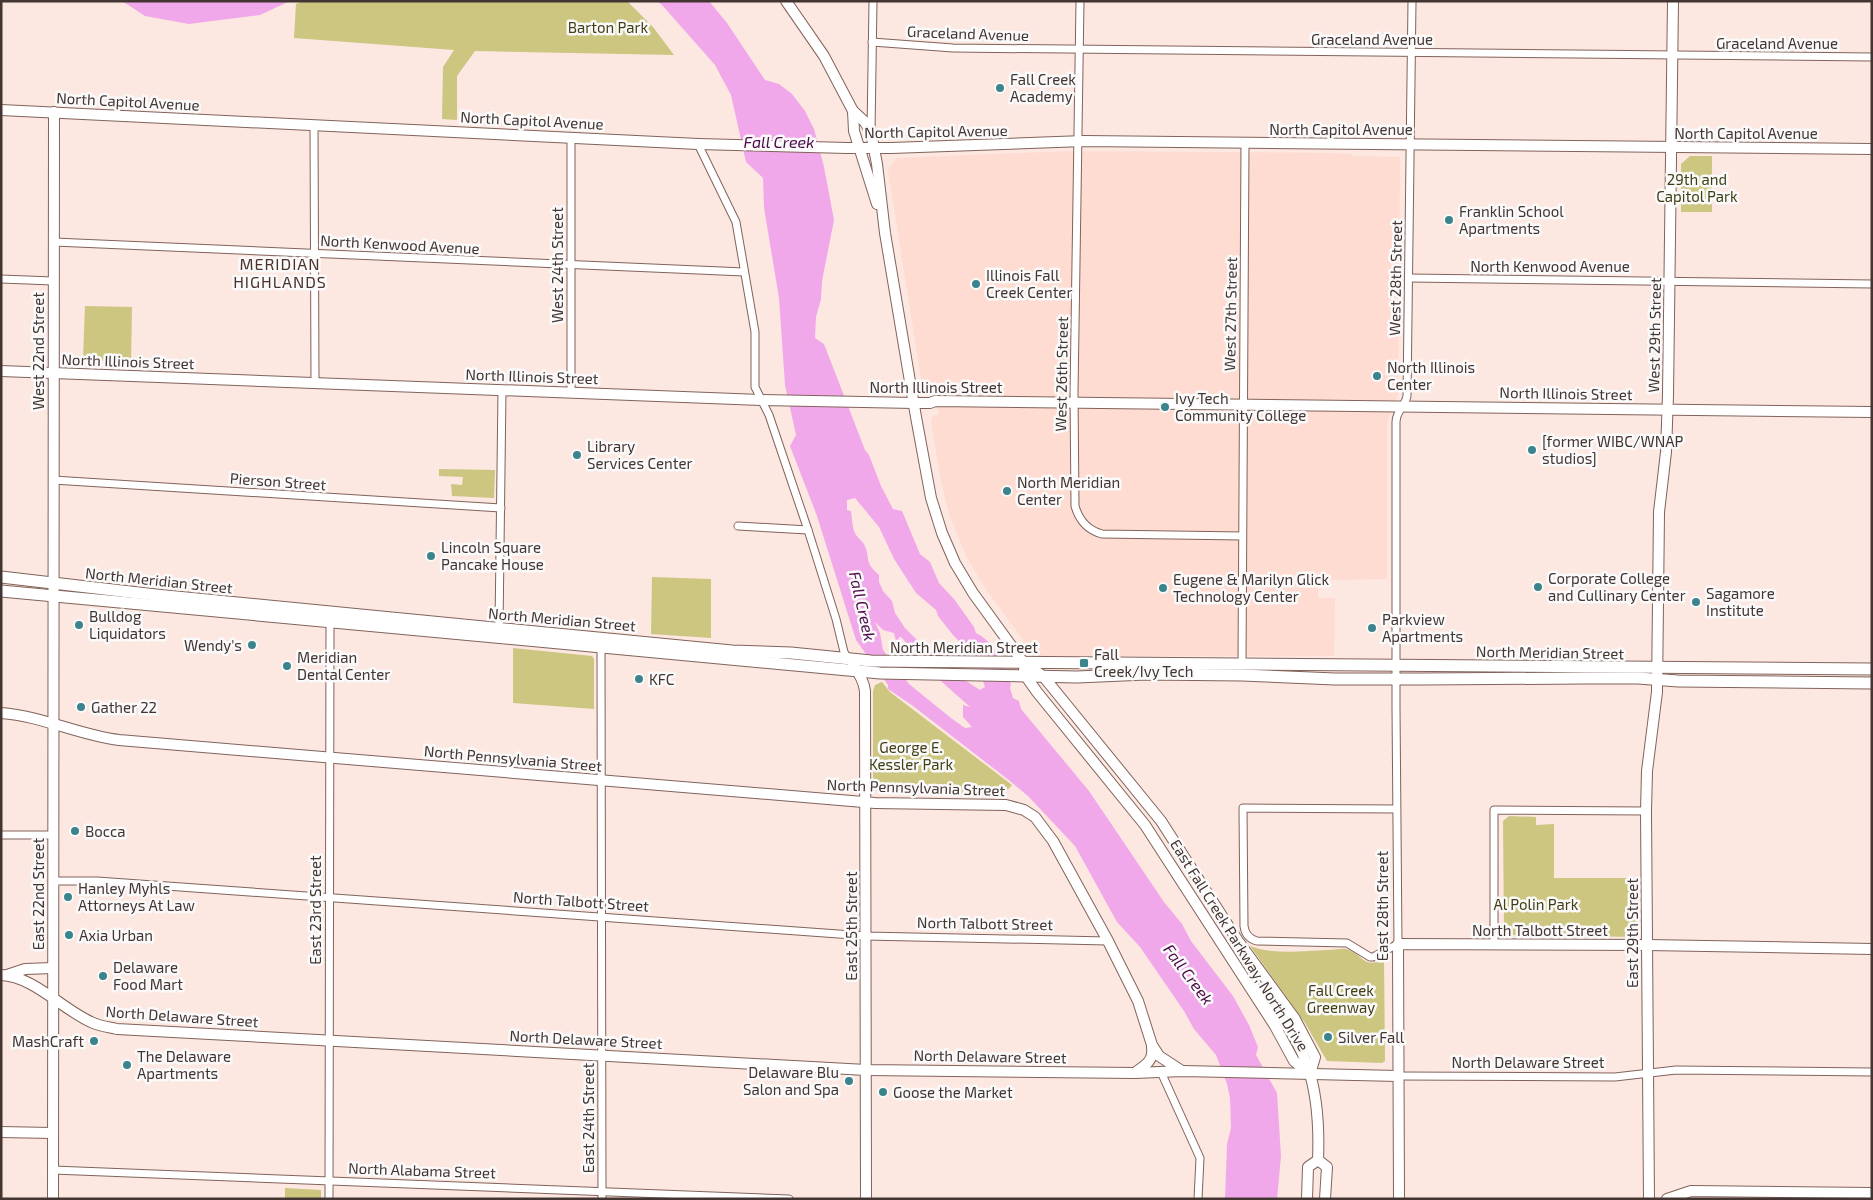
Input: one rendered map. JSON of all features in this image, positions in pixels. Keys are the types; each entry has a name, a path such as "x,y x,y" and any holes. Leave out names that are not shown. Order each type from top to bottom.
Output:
{"main road":[{"path":"786,1 824,56 853,111 865,122 870,133 878,164 885,233 931,498 952,556 973,593 1023,662"},
{"name":"West 29th Street","path":"1657,674 1658,512 1666,452 1668,409 1673,1"},
{"name":"North Capitol Avenue","path":"1,110 698,144 843,148 1078,141 1872,149"},
{"path":"853,111 854,131 885,233"},
{"name":"West 22nd Street","path":"53,590 54,112"},
{"name":"North Illinois Street","path":"1,371 315,384 881,403 930,403 935,401 1074,402 1872,412"},
{"name":"North Meridian Street","path":"1,577 53,590 330,622 880,673 1107,677 1146,674 1396,672 1657,674 1872,669"},
{"name":"North Meridian Street","path":"1,591 53,590 156,595 732,651 791,653 871,661 1242,664 1396,672"},
{"name":"East 22nd Street","path":"53,590 53,1199"},
{"name":"East 25th Street","path":"848,659 857,671 864,686 866,802 866,1199"},
{"name":"East Fall Creek Parkway, North Drive","path":"1023,662 1043,676 1161,821 1238,941 1295,1019 1315,1057 1310,1074 1294,1061 1275,1026 1145,825 1025,675 1023,662"},
{"name":"North Meridian Street","path":"1657,674 1872,683"},
{"name":"East 29th Street","path":"1649,1199 1646,811 1647,770 1657,674"},
{"name":"North Pennsylvania Street","path":"1,712 30,716 94,736 119,740 866,802 1006,805 1024,810 1039,821 1053,841 1108,941"},
{"path":"1108,941 1138,1001 1152,1045 1153,1055 1149,1062 1135,1073"},
{"name":"North Talbott Street","path":"1398,944 1648,945 1872,949"},
{"name":"East 28th Street","path":"1398,944 1399,1199"},
{"path":"4,976 25,969 53,968"},
{"name":"North Delaware Street","path":"4,976 20,979 89,1021 117,1029 866,1070 1135,1073 1186,1071 1398,1076"},
{"path":"1152,1045 1159,1056 1186,1071"},
{"path":"1310,1074 1316,1094 1319,1117 1318,1160"},
{"path":"1,1132 52,1133"},
{"path":"1308,1199 1308,1167 1318,1160"},
{"path":"1318,1160 1327,1167 1325,1199"},
{"path":"1667,1199 1681,1193 1693,1191 1872,1193"}],"street":[{"path":"870,133 873,1"},
{"name":"West 26th Street","path":"1080,1 1073,499 1077,513 1087,527 1094,532 1113,535 1242,536"},
{"name":"West 28th Street","path":"1396,672 1396,416 1406,402 1407,396 1412,1"},
{"name":"Graceland Avenue","path":"872,42 953,48 1079,50 1872,57"},
{"path":"314,125 315,384"},
{"name":"West 24th Street","path":"571,137 571,392"},
{"name":"West 27th Street","path":"1242,664 1245,143"},
{"path":"698,144 736,222 755,332 755,387 769,415 808,530 836,619 844,652 848,659"},
{"name":"North Kenwood Avenue","path":"54,242 744,272"},
{"name":"North Kenwood Avenue","path":"1408,278 1872,284"},
{"path":"1,279 54,280"},
{"path":"499,628 502,390"},
{"name":"Pierson Street","path":"53,480 501,508"},
{"path":"738,526 808,530"},
{"name":"East 23rd Street","path":"329,1199 330,622"},
{"name":"East 24th Street","path":"601,648 602,1195"},
{"name":"East 28th Street","path":"1396,672 1398,944"},
{"name":"North Talbott Street","path":"1397,809 1243,808 1244,926 1247,935 1257,941 1274,943 1347,943 1370,957 1398,944"},
{"path":"1494,944 1494,810 1646,811"},
{"path":"1,835 53,835"},
{"name":"North Talbott Street","path":"53,881 97,882 866,936 1108,941"},
{"name":"North Delaware Street","path":"1398,1076 1615,1078 1676,1070 1872,1072"},
{"path":"1161,1072 1200,1158 1198,1199"},
{"name":"North Alabama Street","path":"53,1170 329,1181 602,1195 789,1199"}],"shaded area":[{"name":"Ivy Tech Community College","path":"1070,151 1331,153 1352,154 1352,156 1400,157 1398,395 1387,422 1387,579 1321,580 1320,587 1318,587 1318,598 1335,598 1334,656 1038,656 1027,645 987,591 966,556 949,514 941,482 931,420 933,416 939,414 933,391 928,391 922,385 888,170 896,158"}],"green space":[{"name":"Barton Park","path":"303,1 627,1 653,27 674,55 475,51 457,76 457,120 442,119 443,67 454,50 294,38 296,4"},
{"name":"29th and Capitol Park","path":"1690,156 1712,156 1712,212 1681,212 1681,164"},
{"path":"85,306 132,307 131,362 83,360"},
{"path":"439,469 495,470 494,498 452,496 451,484 462,485 463,477 439,476"},
{"path":"652,577 711,579 711,638 651,634"},
{"path":"513,648 592,656 594,659 594,709 513,703"},
{"name":"George E. Kessler Park","path":"882,682 890,692 1012,785 1003,795 906,794 875,790 873,786 873,691 875,685"},
{"name":"Al Polin Park","path":"1509,816 1536,817 1536,825 1554,824 1554,878 1636,878 1636,937 1508,935 1504,931 1503,821"},
{"name":"Fall Creek Greenway","path":"1250,946 1269,951 1298,952 1344,949 1352,951 1363,960 1371,963 1384,959 1385,1061 1382,1063 1327,1061 1305,1023"},
{"path":"285,1188 321,1190 321,1199 285,1199"}],"water":[{"path":"122,1 290,1 260,15 189,24 145,16"},
{"name":"Fall Creek","path":"657,1 709,1 727,23 765,80 779,84 792,94 805,111 814,129 824,167 834,220 822,281 821,299 816,317 815,338 824,344 881,486 893,509 902,511 920,554 930,562 939,583 954,599 974,627 976,633 983,637 994,649 1002,662 1011,684 1010,688 1013,698 1019,701 1021,709 1089,791 1164,902 1182,924 1191,941 1233,996 1249,1025 1258,1047 1256,1055 1277,1093 1281,1156 1277,1199 1225,1199 1227,1144 1231,1128 1230,1098 1216,1055 1194,1029 1184,1011 1140,947 1117,922 1075,846 1028,796 913,706 888,689 888,685 856,640 817,516 790,446 796,435 785,385 779,298 764,208 763,178 746,162 731,95 715,65","holes":["855,498 879,527 894,559 916,593 936,610 938,616 953,635 969,651 977,663 985,687 980,690 957,675 945,662 924,647 905,628 895,613 892,601 883,591 879,582 879,575 869,563 864,544 855,532 851,511 847,510 847,500","875,622 883,630 894,633 896,641 900,643 899,637 901,637 942,682 970,707 963,705 963,717 972,727 965,728 909,684 883,650 880,633"]}],"place":[{"name":"Fall Creek Academy","path":"1000,88"},
{"name":"Franklin School Apartments","path":"1449,220"},
{"name":"Illinois Fall Creek Center","path":"976,284"},
{"name":"North Illinois Center","path":"1377,376"},
{"name":"Ivy Tech Community College","path":"1165,407"},
{"name":"[former WIBC/WNAP studios]","path":"1532,450"},
{"name":"Library Services Center","path":"577,455"},
{"name":"North Meridian Center","path":"1007,491"},
{"name":"Lincoln Square Pancake House","path":"431,556"},
{"name":"Corporate College and Cullinary Center","path":"1538,587"},
{"name":"Eugene & Marilyn Glick Technology Center","path":"1163,588"},
{"name":"Sagamore Institute","path":"1696,602"},
{"name":"Bulldog Liquidators","path":"79,625"},
{"name":"Parkview Apartments","path":"1372,628"},
{"name":"Wendy's","path":"252,645"},
{"name":"Fall Creek/Ivy Tech","path":"1084,663"},
{"name":"Meridian Dental Center","path":"287,666"},
{"name":"KFC","path":"639,679"},
{"name":"Gather 22","path":"81,707"},
{"name":"Bocca","path":"75,831"},
{"name":"Hanley Myhls Attorneys At Law","path":"68,897"},
{"name":"Axia Urban","path":"69,935"},
{"name":"Delaware Food Mart","path":"103,976"},
{"name":"Silver Fall","path":"1328,1037"},
{"name":"MashCraft","path":"94,1041"},
{"name":"The Delaware Apartments","path":"127,1065"},
{"name":"Delaware Blu Salon and Spa","path":"849,1081"},
{"name":"Goose the Market","path":"883,1092"}],"district":[{"name":"MERIDIAN HIGHLANDS","path":"280,272"}]}
